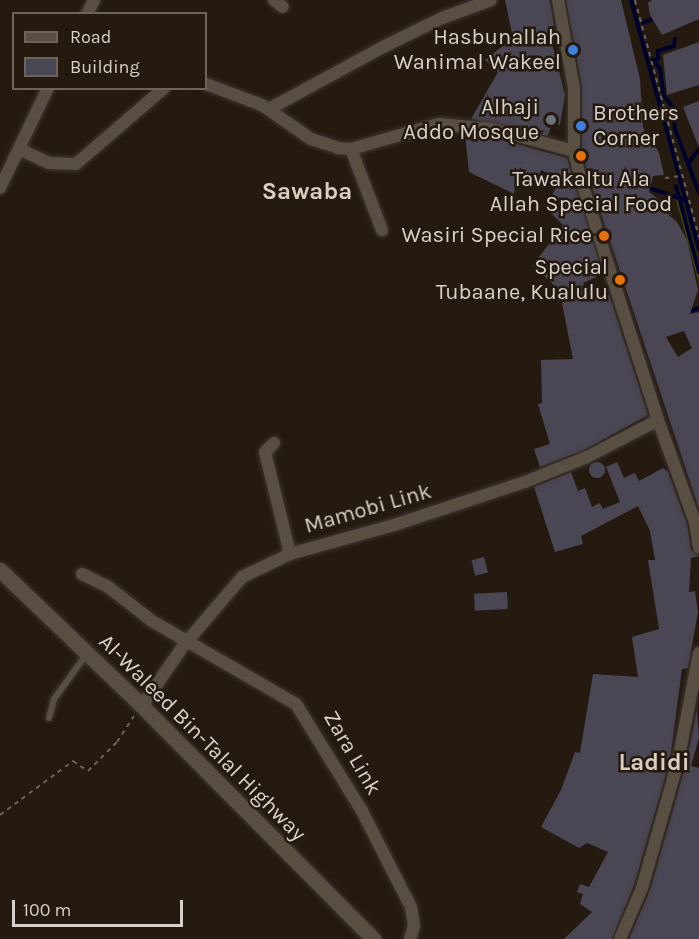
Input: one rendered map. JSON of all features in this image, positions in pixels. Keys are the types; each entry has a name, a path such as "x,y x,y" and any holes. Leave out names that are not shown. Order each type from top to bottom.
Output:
{"street":[{"path":"269,109 387,45 442,18 491,0"},
{"path":"558,0 574,88 574,151 658,420 695,522 699,548"},
{"path":"207,84 269,109 310,140 351,149 438,124 473,126 574,151"},
{"path":"0,188 47,90"},
{"path":"19,149 49,163 76,164 162,90"},
{"path":"351,149 382,230"},
{"name":"Mamobi Link","path":"142,706 189,640 242,577 290,554 394,525 525,482 587,457 658,420"},
{"path":"274,443 265,452 290,554"},
{"name":"Al-Waleed Bin-Talal Highway","path":"0,570 142,706 373,939"},
{"name":"Zara Link","path":"82,574 107,586 152,621 189,640 296,704 308,717 411,907 414,926 410,939"},
{"path":"620,939 642,888 678,762 699,653"}],"lane":[{"path":"49,718 54,699 86,654"}],"path":[{"path":"634,0 699,238"},
{"path":"665,178 681,175"},
{"path":"0,814 73,761 88,771 117,742 142,706"}],"shaded area":[{"path":"676,200 682,202 689,225 699,262 699,284"}],"building":[{"path":"505,0 550,0 554,26 548,27 565,95 560,125 552,123 548,136 471,119 498,72 485,60 513,38"},
{"path":"566,0 621,0 640,79 643,126 647,143 653,142 659,153 664,175 653,176 649,192 666,205 663,210 677,222 687,240 698,290 690,314 699,312 699,509 588,175 582,150 582,87","holes":["684,331 692,348 678,357 666,337"]},
{"path":"652,0 699,0 699,19 662,35 650,15 648,3"},
{"path":"699,42 699,85 667,95 663,55"},
{"path":"699,101 699,145 698,145 683,107"},
{"path":"465,135 491,137 567,158 603,274 583,283 591,300 609,294 648,415 584,450 540,467 534,449 550,444 538,404 542,403 541,360 573,359 562,303 566,301 560,291 533,265 563,225 546,208 560,179 541,170 536,185 525,181 523,187 516,185 514,194 469,172"},
{"path":"594,462 600,462 605,470 603,476 594,478 589,473 589,467"},
{"path":"617,462 624,478 635,473 639,481 663,468 668,472 687,524 691,550 699,556 691,558 689,592 695,591 698,612 688,668 682,669 670,760 634,885 612,939 564,939 592,912 580,904 583,894 577,892 580,884 589,887 608,852 587,843 579,848 541,827 561,790 575,752 580,753 593,674 638,677 632,637 659,629 648,560 655,560 650,531 638,506 581,536 583,544 555,552 534,487 571,472 578,491 585,488 592,507 600,503 603,509 620,502 606,467"},
{"path":"484,557 488,573 475,576 471,560"},
{"path":"507,592 508,609 475,611 474,594"},
{"path":"697,709 699,738 691,766 699,768 699,939 629,939 650,890 686,764"}],"waterway":[{"path":"631,0 699,249"},
{"path":"643,23 656,17"},
{"path":"675,39 674,46 658,51 658,59 653,60 660,69 664,96 673,107 675,129 699,193"},
{"path":"689,162 699,149"},
{"path":"676,186 699,272"},
{"path":"646,187 685,200"},
{"path":"688,312 699,308"}],"place":[{"name":"Hasbunallah Wanimal Wakeel","path":"573,50"},
{"name":"Alhaji Addo Mosque","path":"551,120"},
{"name":"Brothers Corner","path":"581,126"},
{"name":"Tawakaltu Ala Allah Special Food","path":"581,156"},
{"name":"Wasiri Special Rice","path":"604,236"},
{"name":"Special Tubaane, Kualulu","path":"620,280"}],"district":[{"name":"Sawaba","path":"307,192"},
{"name":"Ladidi","path":"654,763"}]}
